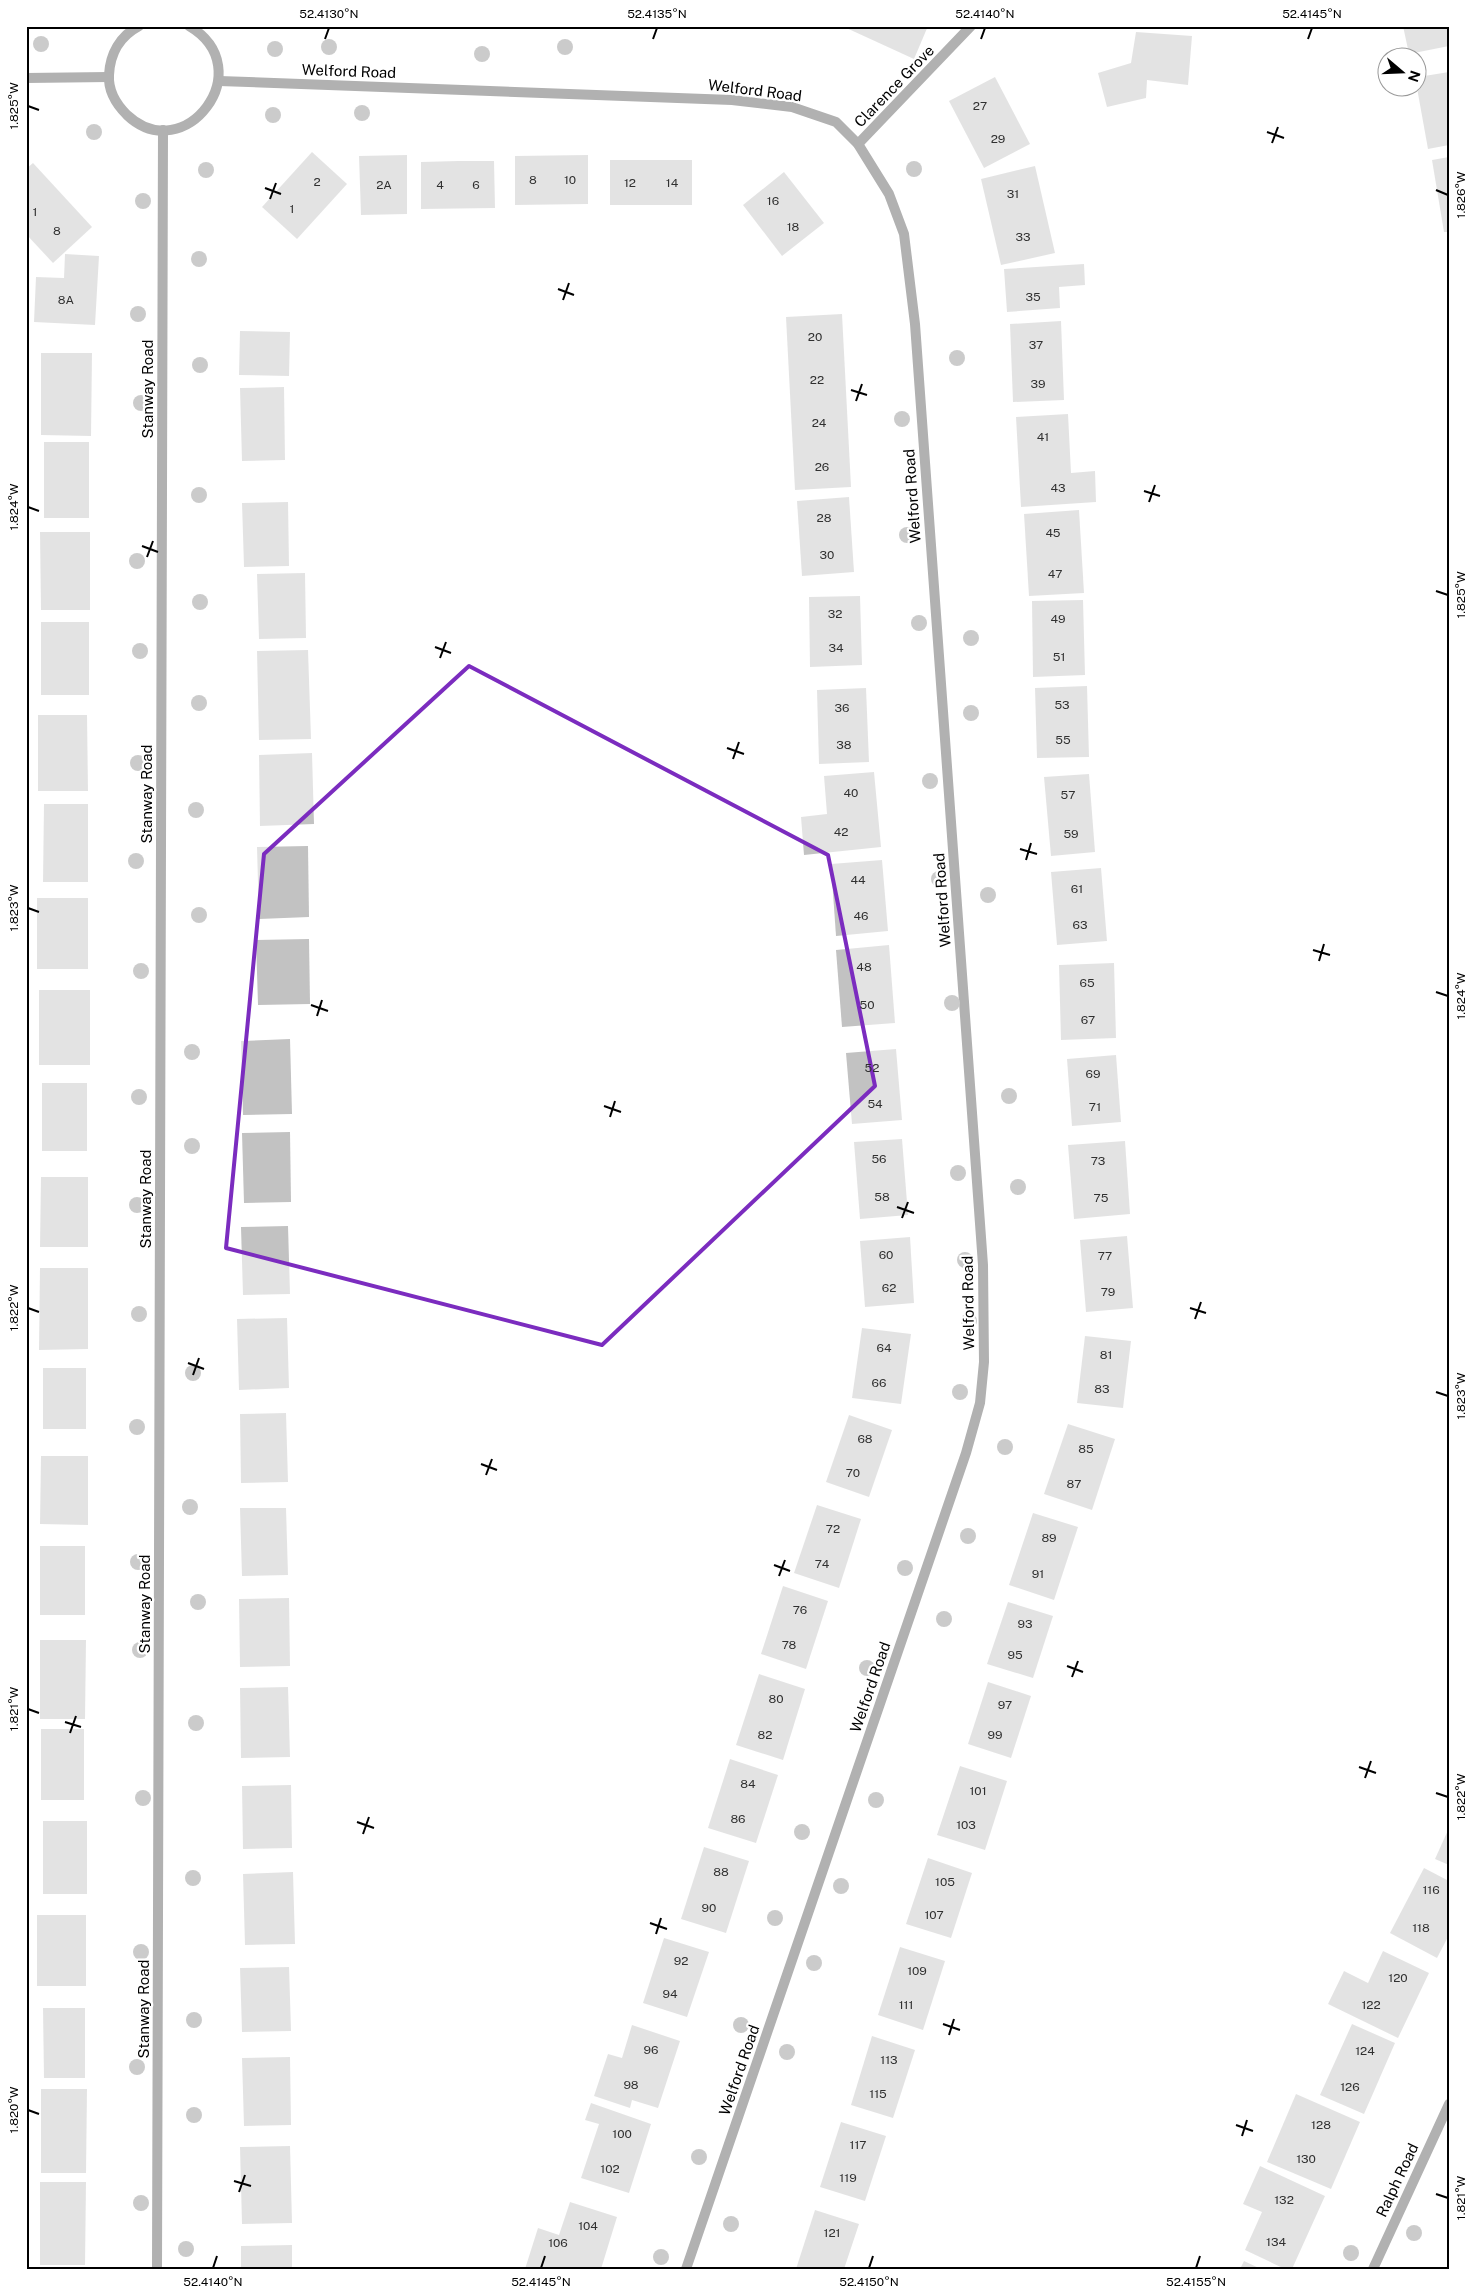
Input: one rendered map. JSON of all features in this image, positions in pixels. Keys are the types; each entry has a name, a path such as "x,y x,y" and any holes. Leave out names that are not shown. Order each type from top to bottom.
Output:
{"street":[{"path":"139,26 131,30 118,43 111,60 109,77 112,94 120,108 132,120 147,127 163,130 180,128 194,121 206,111 214,97 218,82 218,63 211,46 199,32 189,26"},
{"name":"Clarence Grove","path":"858,144 972,26"},
{"path":"26,78 109,77"},
{"name":"Welford Road","path":"218,82 732,100 792,108 836,122 858,144 889,194 904,234 915,324 982,1255 984,1362 980,1403 966,1454 686,2269"},
{"name":"Stanway Road","path":"157,2269 163,130"},
{"name":"Ralph Road","path":"1373,2269 1449,2104"}],"highlighted area":[{"path":"469,666 828,855 875,1086 602,1345 226,1248 264,854"}],"building":[{"path":"842,26 928,26 914,59"},
{"path":"1403,26 1449,26 1449,46 1428,50 1428,48 1408,48"},
{"path":"1136,32 1192,36 1188,85 1147,80 1146,98 1107,107 1098,73 1131,63"},
{"path":"1449,72 1449,145 1428,149 1419,98 1428,98 1428,75"},
{"path":"995,77 1030,144 984,168 949,101"},
{"path":"312,152 347,184 297,239 262,207"},
{"path":"407,155 407,214 361,215 359,156"},
{"path":"588,155 588,204 515,205 515,156"},
{"path":"1449,157 1449,232 1444,232 1432,160"},
{"path":"610,160 692,160 692,205 610,205"},
{"path":"494,161 495,208 421,209 421,162"},
{"path":"33,163 92,227 53,263 26,234 26,169"},
{"path":"1035,166 1055,253 1001,265 981,179"},
{"path":"784,172 824,223 782,256 743,205"},
{"path":"65,254 99,256 95,325 34,322 36,277 64,278"},
{"path":"1084,264 1085,285 1059,287 1060,308 1007,312 1004,269"},
{"path":"842,314 851,487 795,490 786,317"},
{"path":"1061,321 1064,400 1013,402 1010,324"},
{"path":"240,331 290,332 289,376 239,375"},
{"path":"41,353 92,353 91,436 41,435"},
{"path":"284,387 285,460 242,461 240,388"},
{"path":"1068,414 1071,473 1095,471 1096,502 1021,507 1016,417"},
{"path":"44,442 89,442 89,518 44,518"},
{"path":"849,497 854,572 802,576 797,501"},
{"path":"288,502 289,566 244,567 242,503"},
{"path":"1079,510 1084,593 1029,596 1024,514"},
{"path":"40,532 90,532 90,610 41,610"},
{"path":"305,573 306,638 259,639 257,574"},
{"path":"860,596 862,665 810,667 809,597"},
{"path":"1083,600 1085,675 1033,677 1032,601"},
{"path":"41,622 89,622 89,695 41,695"},
{"path":"308,650 311,739 259,740 257,651"},
{"path":"1087,686 1089,757 1037,758 1035,688"},
{"path":"866,688 869,762 819,764 817,690"},
{"path":"38,715 87,715 88,791 38,791"},
{"path":"312,753 314,824 260,826 259,755"},
{"path":"874,772 881,847 804,855 801,817 827,814 824,776"},
{"path":"1089,774 1095,852 1051,856 1044,777"},
{"path":"44,804 88,804 88,882 43,882"},
{"path":"308,846 309,917 259,919 257,847"},
{"path":"882,860 888,931 836,936 831,864"},
{"path":"1101,868 1107,941 1057,945 1051,872"},
{"path":"37,898 88,898 88,969 37,969"},
{"path":"309,939 310,1004 258,1005 256,940"},
{"path":"889,945 895,1023 842,1027 836,950"},
{"path":"1114,963 1116,1038 1061,1040 1059,965"},
{"path":"39,990 90,990 90,1065 39,1065"},
{"path":"290,1039 292,1114 243,1115 241,1041"},
{"path":"896,1049 902,1120 852,1124 846,1053"},
{"path":"1116,1055 1121,1122 1072,1126 1067,1059"},
{"path":"42,1083 87,1083 87,1151 42,1151"},
{"path":"290,1132 291,1202 244,1203 242,1133"},
{"path":"902,1139 908,1215 860,1219 854,1142"},
{"path":"1125,1141 1130,1214 1074,1219 1068,1145"},
{"path":"41,1177 88,1177 88,1247 40,1247"},
{"path":"288,1226 290,1294 243,1295 241,1227"},
{"path":"1127,1236 1133,1308 1086,1312 1080,1240"},
{"path":"910,1237 914,1303 865,1307 860,1241"},
{"path":"40,1268 88,1268 88,1349 39,1350"},
{"path":"287,1318 289,1388 239,1390 237,1319"},
{"path":"862,1328 911,1334 901,1404 852,1398"},
{"path":"1085,1336 1131,1341 1123,1408 1077,1403"},
{"path":"43,1368 86,1368 86,1429 43,1429"},
{"path":"286,1413 288,1482 241,1483 240,1414"},
{"path":"849,1415 892,1430 869,1497 826,1482"},
{"path":"1068,1424 1115,1439 1092,1510 1044,1494"},
{"path":"41,1456 88,1456 88,1525 40,1524"},
{"path":"817,1505 861,1519 839,1588 794,1573"},
{"path":"240,1508 286,1508 288,1575 242,1576"},
{"path":"1033,1513 1078,1527 1054,1600 1009,1585"},
{"path":"40,1546 85,1546 85,1615 40,1615"},
{"path":"783,1586 828,1601 806,1669 761,1654"},
{"path":"289,1598 290,1666 240,1667 239,1599"},
{"path":"1008,1602 1053,1616 1033,1678 987,1664"},
{"path":"40,1640 86,1640 85,1719 40,1719"},
{"path":"759,1674 805,1689 783,1760 736,1745"},
{"path":"988,1682 1031,1696 1011,1758 968,1744"},
{"path":"288,1687 290,1757 241,1758 240,1688"},
{"path":"41,1729 84,1729 84,1800 41,1800"},
{"path":"730,1759 778,1775 756,1843 708,1828"},
{"path":"960,1766 1007,1781 985,1850 937,1835"},
{"path":"291,1785 292,1848 243,1849 242,1786"},
{"path":"43,1821 87,1821 87,1894 43,1894"},
{"path":"1449,1828 1449,1865 1435,1859"},
{"path":"704,1847 749,1861 726,1933 681,1919"},
{"path":"928,1858 972,1873 951,1938 906,1924"},
{"path":"1424,1868 1449,1881 1449,1935 1437,1958 1390,1933"},
{"path":"293,1872 295,1944 245,1945 243,1874"},
{"path":"37,1915 86,1915 86,1986 37,1986"},
{"path":"664,1938 709,1952 687,2017 643,2003"},
{"path":"900,1947 945,1961 923,2030 878,2015"},
{"path":"1383,1951 1429,1973 1398,2038 1328,2004 1344,1971 1368,1983"},
{"path":"289,1967 291,2031 242,2032 240,1968"},
{"path":"43,2008 85,2008 85,2078 44,2078"},
{"path":"1352,2024 1395,2043 1364,2114 1320,2095"},
{"path":"632,2025 680,2041 658,2108 632,2100 630,2108 594,2096 608,2054 622,2058"},
{"path":"872,2036 915,2050 893,2118 851,2105"},
{"path":"290,2057 291,2125 244,2126 242,2058"},
{"path":"41,2089 87,2089 86,2173 41,2173"},
{"path":"1296,2094 1360,2122 1331,2189 1267,2162"},
{"path":"591,2103 651,2124 629,2193 581,2178 599,2124 585,2120"},
{"path":"841,2122 886,2136 865,2201 820,2187"},
{"path":"290,2146 292,2223 242,2224 240,2147"},
{"path":"1260,2166 1325,2196 1292,2269 1285,2269 1245,2250 1262,2212 1243,2204"},
{"path":"40,2182 86,2182 85,2265 40,2265"},
{"path":"570,2202 617,2217 601,2269 525,2269 538,2228 559,2235"},
{"path":"815,2210 859,2224 844,2269 796,2269"},
{"path":"292,2245 292,2269 241,2269 241,2246"},
{"path":"1244,2261 1261,2269 1240,2269"}]}
